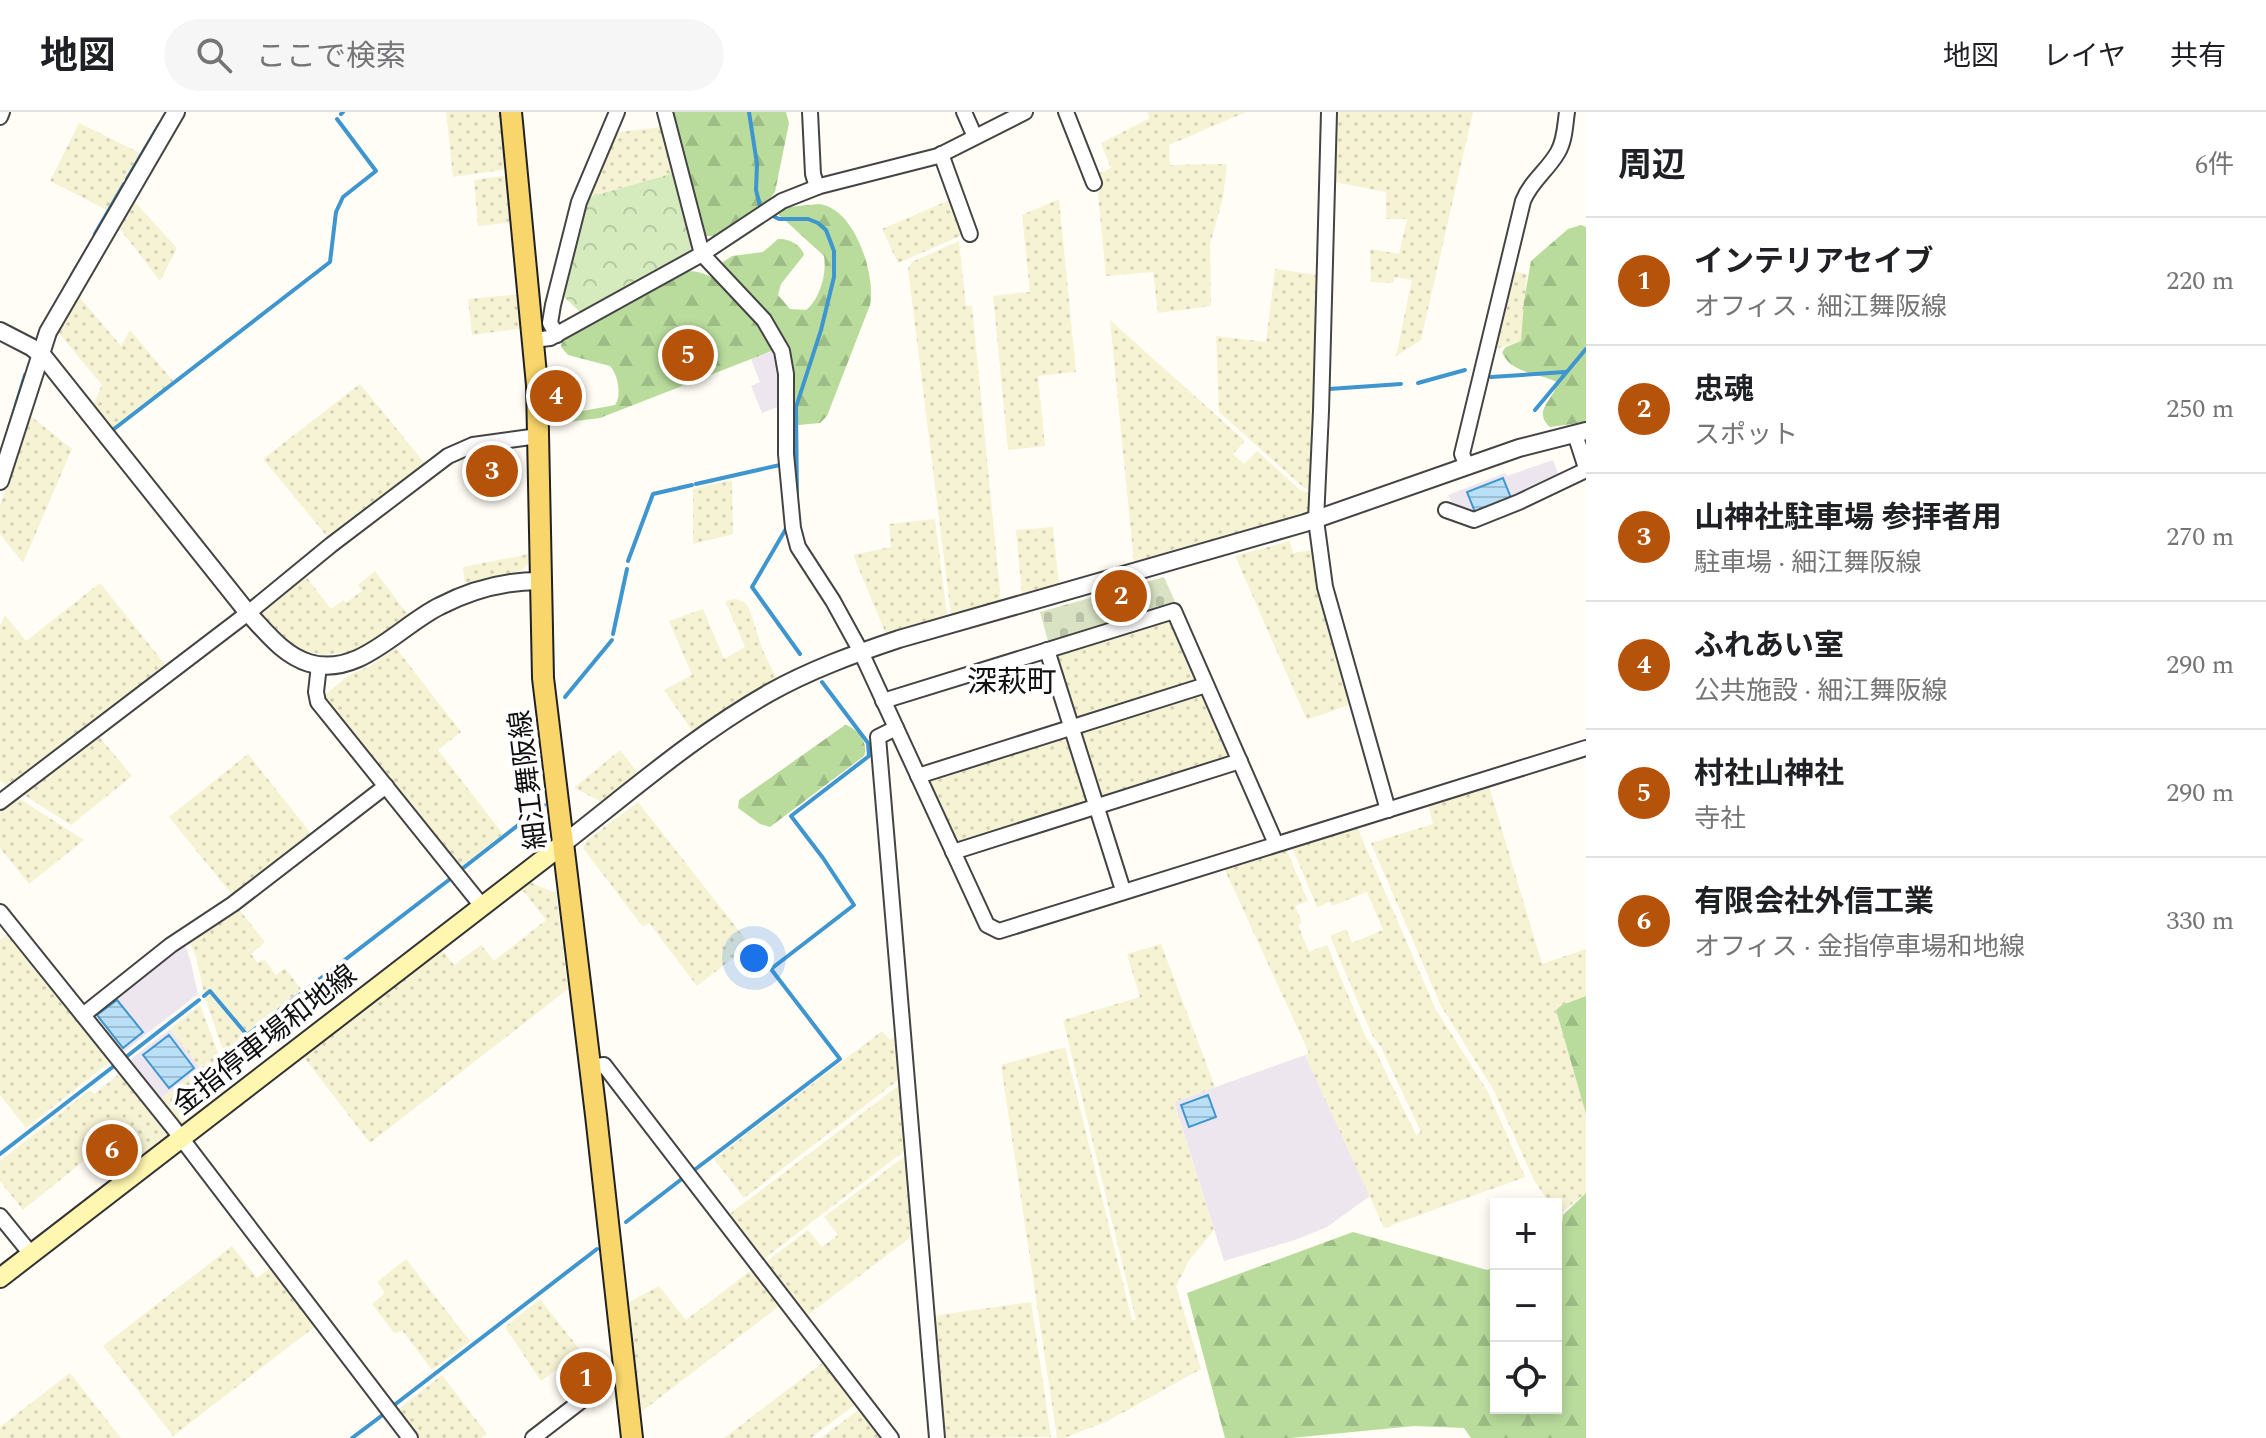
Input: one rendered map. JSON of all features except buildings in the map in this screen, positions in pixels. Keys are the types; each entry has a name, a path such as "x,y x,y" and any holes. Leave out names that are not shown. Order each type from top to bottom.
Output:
{"main road":[{"name":"細江舞阪線","path":"511,112 533,340 545,697 632,1438"},
{"name":"金指停車場和地線","path":"0,1278 563,844"}],"street":[{"path":"0,481 39,354 55,318 176,112"},
{"path":"557,335 550,323 579,202 617,112"},
{"path":"665,112 702,254 764,320 782,351 786,374 786,454 795,538 861,652 987,925 999,931 1586,748"},
{"path":"810,112 813,174 817,187"},
{"path":"964,112 975,137"},
{"path":"533,340 557,335 702,254 765,211 817,187 941,154 1025,112"},
{"path":"1066,112 1094,183"},
{"path":"1329,112 1316,520 1325,587 1388,810"},
{"path":"1467,466 1462,454 1523,201 1530,186 1558,153 1567,112"},
{"path":"941,154 970,234"},
{"path":"0,331 39,354 248,613 289,654 319,665 343,664 365,656 425,614 471,593 514,582 540,581"},
{"path":"563,844 735,714 795,680 861,652 1316,520 1519,448 1581,432 1586,469 1474,520 1446,510"},
{"path":"0,802 455,451 473,445 538,436"},
{"path":"883,701 1174,611 1273,837"},
{"path":"1047,650 1121,884"},
{"path":"319,665 318,702 482,906"},
{"path":"918,776 1206,685"},
{"path":"896,728 878,737 937,1438"},
{"path":"953,852 1240,761"},
{"path":"83,1015 171,945 233,904 386,786"},
{"path":"0,912 181,1139 410,1438"},
{"path":"590,1067 604,1065 891,1438"},
{"path":"0,1216 31,1254"},
{"path":"533,1438 616,1374 625,1373"}],"shaded area":[{"path":"446,112 503,112 508,169 453,177"},
{"path":"1147,112 1246,112 1169,145 1170,165 1227,164 1223,198 1210,244 1211,306 1158,313 1153,272 1106,276 1097,185 1093,176 1111,168 1101,143 1150,118"},
{"path":"1335,112 1473,112 1421,340 1396,356 1412,280 1395,277 1393,283 1371,282 1370,249 1399,254 1407,219 1386,219 1386,192 1334,182"},
{"path":"79,123 140,153 107,210 50,181"},
{"path":"662,127 674,173 583,199 611,133"},
{"path":"509,175 514,222 478,226 474,180"},
{"path":"954,198 967,233 898,263 882,229"},
{"path":"132,199 177,248 160,281 117,225"},
{"path":"1059,199 1076,372 1038,376 1045,446 1008,450 993,296 1030,292 1022,215"},
{"path":"959,241 966,306 972,306 1001,601 951,615 908,269 912,262"},
{"path":"1275,269 1319,275 1311,490 1303,487 1219,412 1216,336 1266,342"},
{"path":"1512,271 1527,274 1521,341 1492,350"},
{"path":"77,294 121,346 130,330 173,381 112,429 93,405 102,385 57,331"},
{"path":"520,294 524,328 472,335 468,299"},
{"path":"1110,320 1245,441 1233,454 1244,464 1257,451 1300,490 1311,494 1310,508 1306,513 1134,563"},
{"path":"773,351 780,406 762,413 751,386 760,382 751,359"},
{"path":"360,384 427,466 330,540 263,459"},
{"path":"28,414 72,449 23,563 0,534 0,506"},
{"path":"1553,460 1560,479 1474,517 1454,509 1448,495 1505,473 1507,476"},
{"path":"732,480 733,534 693,544 693,489"},
{"path":"935,519 947,616 886,634 853,555 891,547 889,524"},
{"path":"1053,527 1059,584 1022,595 1016,530"},
{"path":"1290,541 1293,553 1312,550 1319,588 1351,704 1307,720 1235,556"},
{"path":"529,554 528,564 521,571 465,586 463,567"},
{"path":"375,571 408,615 351,652 322,655 304,650 286,640 261,614 261,609 304,574 331,609 362,591 358,585"},
{"path":"100,583 168,668 11,787 0,781 0,626 5,615 26,641"},
{"path":"736,599 749,608 763,651 777,679 693,732 664,690 692,675 669,621 703,609 724,659 745,647 725,601"},
{"path":"1172,616 1200,681 1076,720 1055,653"},
{"path":"396,648 461,732 438,750 503,834 457,870 320,699 349,675 370,666"},
{"path":"1205,692 1233,757 1100,799 1079,731"},
{"path":"97,734 132,776 71,825 21,793"},
{"path":"1068,735 1089,802 957,843 927,779"},
{"path":"620,750 639,774 602,802 574,788"},
{"path":"248,754 313,836 234,897 169,817"},
{"path":"1489,786 1542,964 1586,949 1586,996 1556,1010 1586,1114 1586,1193 1562,1212 1562,1198 1546,1198 1534,1180 1493,1089 1441,1006 1371,843 1433,824 1428,805"},
{"path":"15,796 84,840 29,884 0,848 0,808"},
{"path":"638,802 750,945 697,986 649,923 643,927 583,848 585,842"},
{"path":"1357,827 1435,1008 1488,1092 1525,1177 1384,1228 1305,1055 1309,1053 1224,868 1286,849 1308,901 1295,906 1302,923 1298,925 1309,952 1327,945 1366,1038 1375,1050 1416,1135 1421,1132 1381,1047 1372,1035 1330,936 1346,929 1352,943 1383,930 1367,892 1332,906 1330,902 1317,907 1292,847"},
{"path":"529,882 556,893 568,989 370,1143 303,1056 441,949 454,965 481,945 494,961 546,920 521,888"},
{"path":"237,907 265,942 251,954 258,963 264,959 276,975 285,968 302,990 247,1032 211,989 204,993 189,940"},
{"path":"10,932 112,1060 26,1128 0,1095 0,940"},
{"path":"184,943 198,994 121,1054 93,1019 93,1013"},
{"path":"1161,944 1215,1087 1174,1102 1214,1230 1190,1259 1176,1286 1201,1369 1108,1421 1057,1438 1001,1065 1065,1047 1132,1320 1136,1320 1063,1020 1140,997 1127,954"},
{"path":"209,994 245,1036 224,1053 205,998"},
{"path":"200,1005 220,1058 210,1066 227,1091 183,1125 177,1125 158,1101 200,1068 170,1029"},
{"path":"170,1029 200,1068 158,1101 127,1062"},
{"path":"882,1031 890,1040 898,1035 901,1078 744,1198 714,1159"},
{"path":"1305,1055 1370,1196 1327,1227 1224,1261 1174,1102"},
{"path":"122,1072 169,1131 168,1137 137,1161 116,1135 122,1130 114,1120 89,1140 97,1150 23,1210 0,1181 0,1161 90,1090 94,1094"},
{"path":"902,1083 907,1149 761,1261 727,1216"},
{"path":"908,1154 915,1234 805,1317 763,1264 808,1230 822,1247 838,1235 824,1217"},
{"path":"232,1246 257,1278 272,1267 317,1325 173,1436 103,1346"},
{"path":"406,1259 470,1341 432,1370 402,1330 395,1334 372,1304 385,1293 377,1282"},
{"path":"754,1268 782,1304 641,1412 629,1302 659,1286 686,1320"},
{"path":"540,1299 581,1351 541,1381 505,1327"},
{"path":"1031,1302 1051,1437 942,1438 932,1316"},
{"path":"825,1361 857,1403 811,1438 724,1438"},
{"path":"70,1373 121,1438 0,1438 0,1427"},
{"path":"442,1375 487,1434 481,1438 417,1438 396,1411"},
{"path":"861,1408 884,1438 821,1438"}],"green space":[{"path":"671,112 786,112 789,123 775,192 767,202 716,236 704,236"},
{"path":"674,173 692,245 689,252 580,312 559,292 583,199"},
{"path":"819,204 832,208 853,230 870,277 870,305 827,416 820,423 799,425 792,421 791,374 722,267 723,262 732,256 763,252 778,239 794,243 804,255 781,284 778,295 790,309 806,310 821,285 824,256 777,213 789,207"},
{"path":"1581,225 1586,227 1586,422 1550,427 1543,415 1557,382 1518,368 1502,352 1521,341 1531,261 1568,229"},
{"path":"689,271 715,279 739,299 774,350 600,418 569,422 568,415 572,413 615,405 619,391 610,366 568,355 561,347 562,340"},
{"path":"1164,577 1177,606 1049,645 1040,612"},
{"path":"845,725 861,737 864,756 770,827 760,824 738,808 739,800"},
{"path":"1586,996 1586,1114 1556,1010"},
{"path":"1586,1193 1586,1438 1471,1438 1464,1428 1414,1426 1291,1438 1225,1438 1187,1293 1353,1232 1490,1269 1490,1414 1562,1414 1563,1215"}],"water":[{"path":"1503,478 1511,498 1475,512 1467,492"},
{"path":"117,1000 143,1032 123,1048 97,1015"},
{"path":"169,1035 194,1068 169,1088 143,1055"},
{"path":"1208,1095 1216,1117 1189,1127 1181,1105"}],"waterway":[{"path":"749,112 760,206 779,219 808,219 818,223 826,230 834,251 834,277 796,407 797,499"},
{"path":"114,429 330,262 336,212 343,197 376,171 337,119"},
{"path":"127,179 159,125"},
{"path":"95,234 124,184"},
{"path":"72,275 92,241"},
{"path":"1535,410 1586,349"},
{"path":"1418,383 1465,370"},
{"path":"1491,377 1565,372"},
{"path":"8,431 25,375"},
{"path":"1329,389 1401,384"},
{"path":"696,484 780,465"},
{"path":"628,561 653,494 692,485"},
{"path":"787,527 752,587 800,654"},
{"path":"613,634 627,569"},
{"path":"565,697 612,640"},
{"path":"693,1171 840,1059 771,969 854,905 791,816 869,756 868,743 822,682"},
{"path":"458,872 544,805"},
{"path":"204,996 210,991 247,1035 454,876"},
{"path":"126,1057 199,1000"},
{"path":"0,1154 114,1066"},
{"path":"626,1222 683,1178"},
{"path":"393,1406 597,1249"},
{"path":"352,1438 384,1414"}],"place":[{"name":"村社山神社","path":"688,355"},
{"name":"ふれあい室","path":"556,396"},
{"name":"山神社駐車場 参拝者用","path":"492,471"},
{"name":"忠魂","path":"1121,596"},
{"name":"有限会社外信工業","path":"112,1150"},
{"name":"インテリアセイブ","path":"586,1378"}],"district":[{"name":"深萩町","path":"1012,682"}]}
